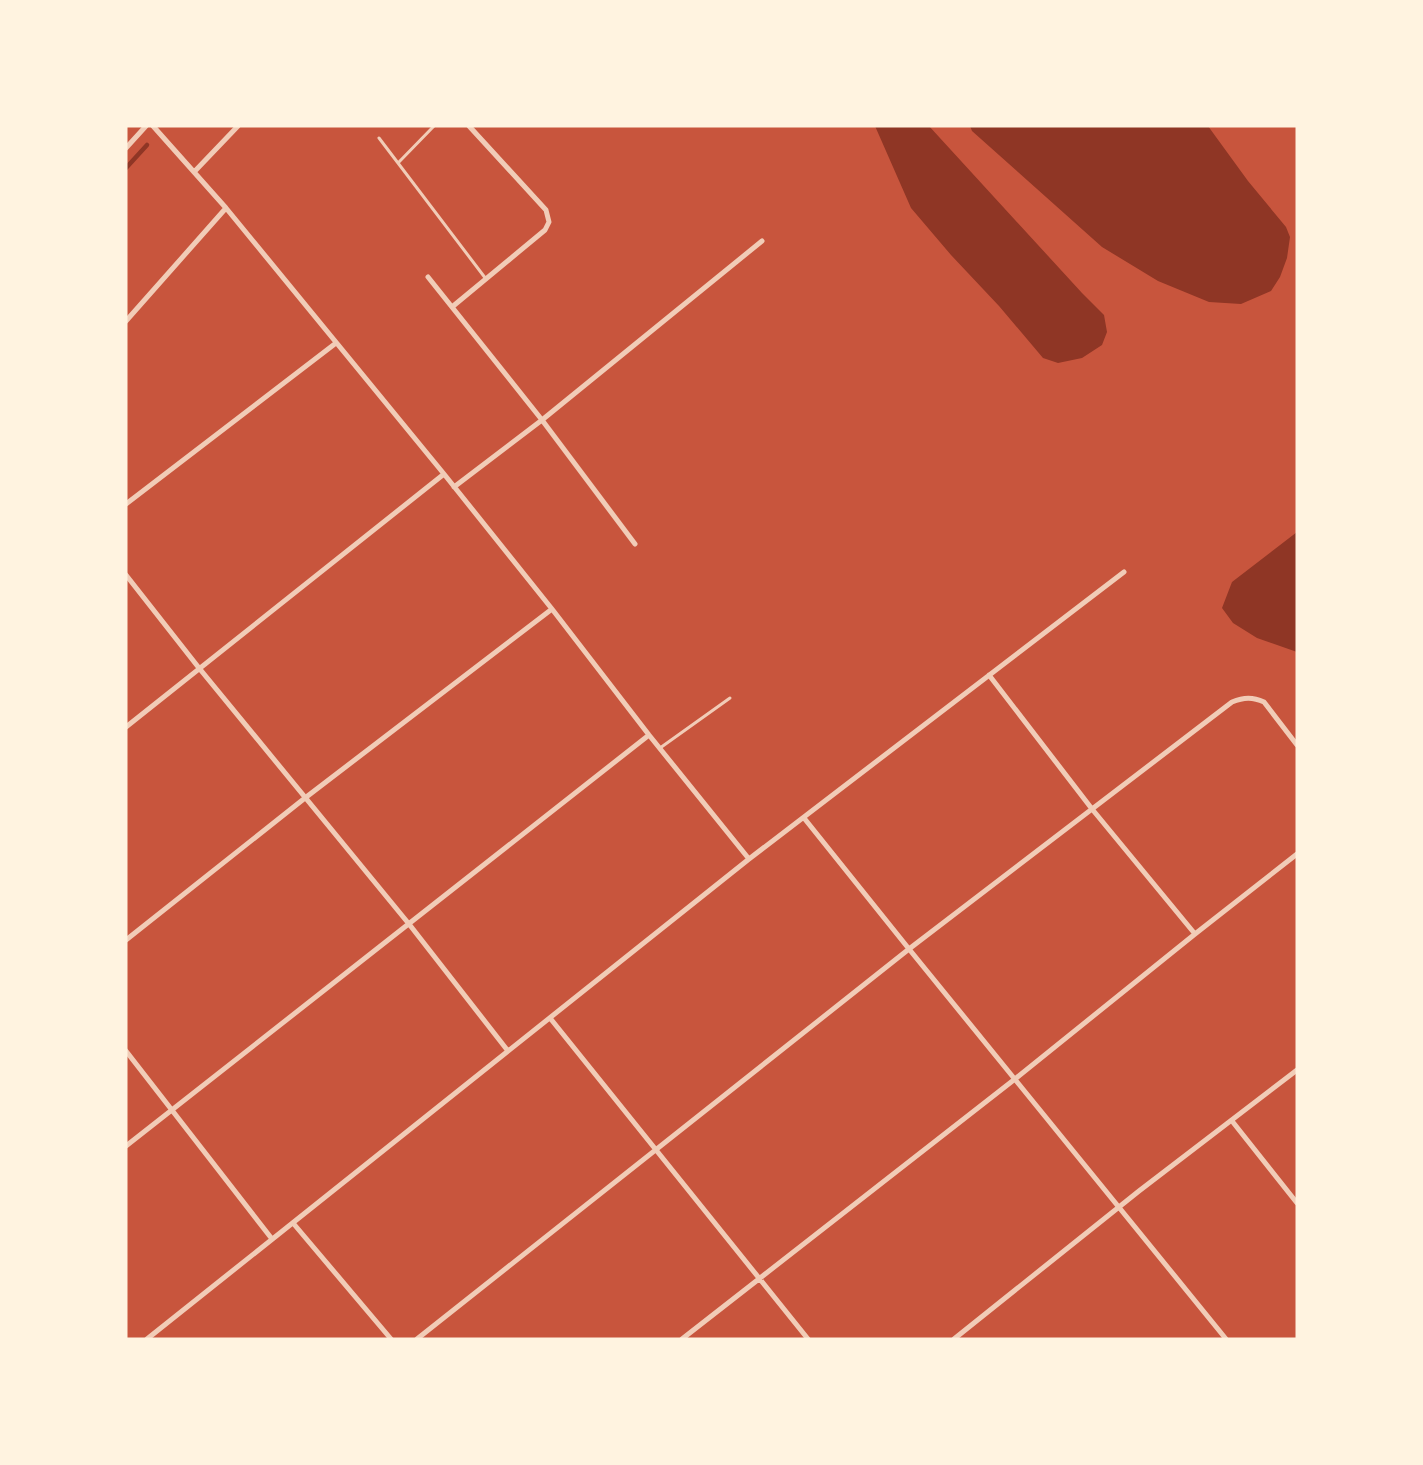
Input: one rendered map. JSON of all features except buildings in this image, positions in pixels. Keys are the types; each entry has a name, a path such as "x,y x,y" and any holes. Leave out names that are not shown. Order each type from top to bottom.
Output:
{"street":[{"path":"126,148 146,126"},
{"path":"154,126 226,208 444,474 749,859"},
{"path":"195,172 238,126"},
{"path":"452,307 545,230 548,222 546,210 469,126"},
{"path":"126,321 226,208"},
{"path":"454,488 542,420 762,241"},
{"path":"428,276 542,420 635,544"},
{"path":"126,504 336,343"},
{"path":"126,727 444,474"},
{"path":"148,1339 272,1238 749,859 1124,572"},
{"path":"126,575 199,668 409,924 508,1051"},
{"path":"126,940 305,798 552,609"},
{"path":"989,675 1092,809 1195,934"},
{"path":"417,1339 909,949 1232,702 1256,698 1264,702 1297,745"},
{"path":"126,1146 649,735"},
{"path":"804,818 1225,1338"},
{"path":"682,1339 1015,1079 1297,854"},
{"path":"550,1018 808,1339"},
{"path":"126,1051 272,1238"},
{"path":"954,1339 1297,1070"},
{"path":"1232,1121 1297,1203"},
{"path":"293,1223 391,1339"}],"lane":[{"path":"398,163 434,126"},
{"path":"379,138 486,279"},
{"path":"660,749 730,698"}],"shaded area":[{"path":"875,126 929,126 1104,315 1107,332 1102,345 1082,358 1058,363 1043,358 911,208"},
{"path":"970,126 1208,126 1248,181 1286,227 1290,237 1287,258 1280,277 1271,291 1241,304 1209,302 1158,281 1102,247 972,131"},
{"path":"1297,532 1297,652 1257,638 1233,623 1222,608 1232,582"}],"waterway":[{"path":"126,168 147,145"}]}
